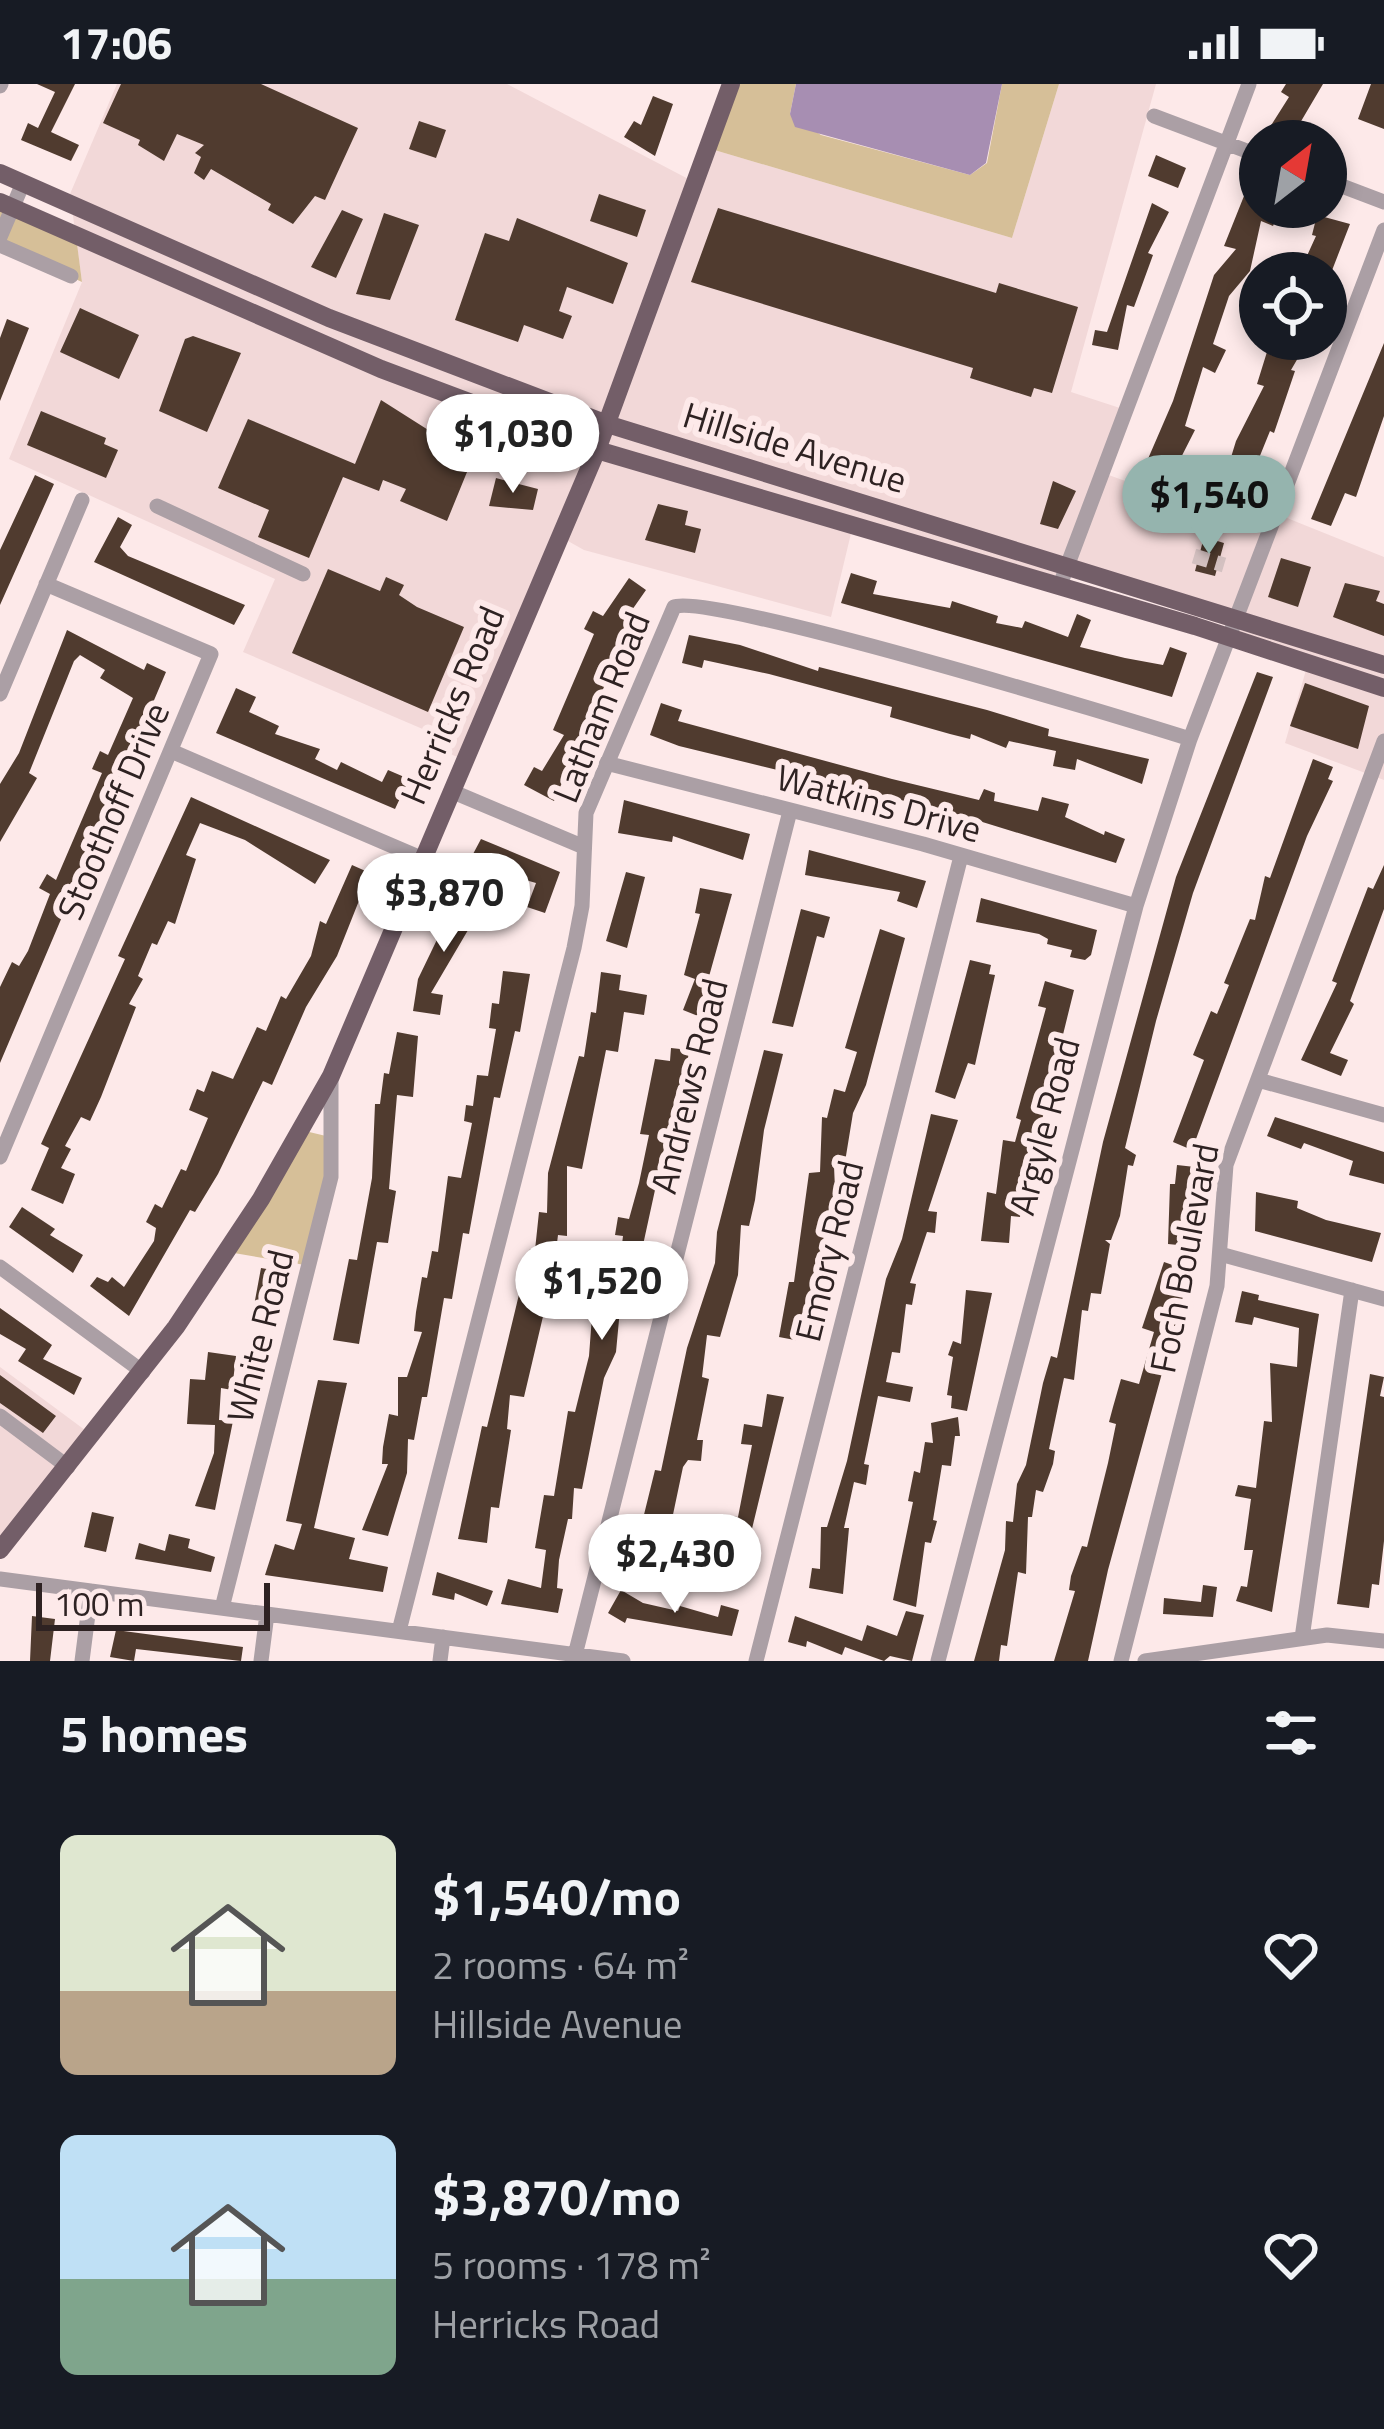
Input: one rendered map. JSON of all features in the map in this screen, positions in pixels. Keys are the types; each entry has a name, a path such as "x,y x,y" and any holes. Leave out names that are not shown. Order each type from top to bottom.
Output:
{"main road":[{"name":"Herricks Road","path":"0,1550 143,1372 261,1199 331,1076 597,450 731,84"},
{"name":"Hillside Avenue","path":"0,172 329,318 607,424 1384,665"},
{"name":"Hillside Avenue","path":"6,205 340,352 597,450 1229,637 1384,688"}],"street":[{"path":"1059,586 1249,84"},
{"path":"1154,116 1239,148"},
{"path":"22,183 6,205 0,241 70,275"},
{"path":"1347,189 1384,202"},
{"name":"Argyle Road","path":"938,1661 1136,906 1190,739 1384,230"},
{"path":"0,694 82,500"},
{"path":"157,506 303,574"},
{"name":"Stoothoff Drive","path":"0,1157 212,654 46,584"},
{"name":"Latham Road","path":"399,1631 574,948 586,812 670,613 684,603 1009,683 1190,739"},
{"name":"Foch Boulevard","path":"1121,1661 1216,1286 1226,1165 1384,741"},
{"path":"171,751 423,859"},
{"name":"Watkins Drive","path":"606,763 1136,906"},
{"path":"451,791 584,847"},
{"name":"Andrews Road","path":"574,1654 790,811"},
{"name":"Emory Road","path":"756,1661 961,856"},
{"name":"White Road","path":"222,1608 331,1177 331,1076"},
{"path":"1258,1080 1384,1114"},
{"path":"1220,1254 1384,1299"},
{"path":"0,1267 143,1372"},
{"path":"1302,1638 1352,1290"},
{"path":"0,1416 68,1467"},
{"path":"0,1579 621,1661"},
{"path":"82,1661 91,1591"},
{"path":"261,1661 267,1614"},
{"path":"1145,1661 1327,1635 1384,1641"},
{"path":"440,1661 443,1637"}],"shaded area":[{"path":"117,84 507,84 696,183 711,149 1012,238 1059,84 1156,84 1071,392 1126,410 1103,473 1270,533 1277,514 1384,557 1384,780 1285,743 1306,670 1228,644 1238,617 1068,564 1059,585 853,525 831,617 584,550 559,536 464,760 428,744 432,733 243,652 275,579 9,459 82,282 70,194"},
{"path":"734,84 796,84 790,114 821,135 970,175 987,163 1002,84 1059,84 1012,238 711,149"},
{"path":"796,84 1002,84 986,163 970,175 795,127 790,114"},
{"path":"0,202 76,236 82,282 0,245"},
{"path":"305,1131 326,1136 326,1176 305,1265 234,1253"},
{"path":"0,1367 93,1436 0,1550"}],"building":[{"path":"37,84 75,84 51,132 79,145 71,161 21,140 28,123 38,128 55,92"},
{"path":"121,84 261,84 358,128 325,200 315,196 293,224 268,210 271,204 211,169 204,180 194,173 201,157 195,153 204,145 177,134 164,161 138,145 140,140 103,123"},
{"path":"1286,84 1323,84 1302,120 1274,120 1289,97 1281,92"},
{"path":"1371,84 1384,84 1384,129 1358,119"},
{"path":"653,96 673,104 655,156 624,137 634,121 641,125"},
{"path":"419,121 446,130 436,158 409,149"},
{"path":"1156,155 1186,168 1178,188 1148,176"},
{"path":"599,194 646,210 637,237 590,221"},
{"path":"1152,203 1169,212 1148,253 1153,255 1134,307 1127,305 1118,350 1092,345 1095,330 1107,332"},
{"path":"718,208 996,293 999,283 1078,307 1052,393 1034,388 1031,397 970,378 973,368 691,282"},
{"path":"1239,208 1239,228 1259,228 1254,252 1239,252 1239,284 1229,296 1213,344 1226,350 1215,373 1203,367 1185,426 1195,430 1166,487 1141,475 1173,401 1214,275 1236,249 1224,246"},
{"path":"342,210 363,219 336,278 311,267"},
{"path":"384,213 419,225 390,300 356,294"},
{"path":"517,218 628,263 613,304 567,287 559,311 572,316 563,339 524,325 518,342 455,320 485,233 509,241"},
{"path":"1350,224 1339,252 1309,252 1316,236 1314,228 1347,228"},
{"path":"80,308 139,335 119,379 60,352"},
{"path":"7,319 29,328 0,401 0,338"},
{"path":"193,336 241,353 207,432 159,411 185,339"},
{"path":"1384,343 1384,416 1356,497 1345,493 1331,526 1311,519"},
{"path":"1264,360 1297,360 1274,433 1270,431 1238,510 1217,503 1236,441 1264,386 1257,384"},
{"path":"381,400 433,433 437,423 448,427 476,450 447,521 400,501 406,489 383,480 379,491 343,477 309,558 258,537 269,510 218,488 248,419 355,464"},
{"path":"41,411 106,438 104,444 118,450 106,478 27,445"},
{"path":"35,475 54,484 0,605 0,550"},
{"path":"496,478 538,489 533,510 489,506"},
{"path":"1053,481 1076,491 1058,529 1040,524"},
{"path":"658,504 688,511 685,525 701,529 695,553 645,540"},
{"path":"118,517 132,525 120,547 128,556 245,605 234,625 94,562"},
{"path":"1204,537 1224,543 1215,576 1195,571"},
{"path":"1281,558 1311,567 1298,607 1268,597"},
{"path":"328,569 380,591 386,577 404,585 399,595 417,607 464,627 428,712 292,653"},
{"path":"851,573 877,581 873,594 950,608 952,601 998,616 996,623 1022,628 1025,621 1068,637 1077,614 1091,620 1080,647 1125,658 1163,665 1170,647 1187,653 1172,697 841,603"},
{"path":"629,578 646,590 625,620 632,623 554,801 524,785 534,767 542,771 564,735 553,730 594,634 584,629 593,611 603,616"},
{"path":"1345,583 1380,591 1376,601 1384,604 1384,636 1333,617"},
{"path":"67,630 144,670 147,663 166,672 0,1063 0,987 12,962 19,966 28,951 50,894 39,888 47,874 56,880 102,773 92,769 100,751 108,755 133,698 100,678 105,670 80,655 74,661 29,773 37,778 0,842 0,784 19,753"},
{"path":"689,635 987,710 1049,729 1048,736 1149,759 1142,784 1077,759 1075,770 1053,766 1056,751 1009,741 1006,748 971,734 970,739 950,734 890,717 892,707 769,674 704,660 702,668 682,663"},
{"path":"1257,672 1273,677 1193,893 1156,1021 1125,1148 1136,1155 1133,1166 1128,1165 1120,1216 1111,1240 1105,1240 1110,1244 1101,1294 1091,1293 1088,1311 1082,1310 1074,1380 1064,1378 1049,1449 1055,1451 1053,1464 1043,1492 1036,1490 1032,1517 1028,1517 1026,1574 1018,1572 1007,1646 1001,1645 999,1661 974,1661 1005,1550 1006,1521 1013,1522 1017,1484 1026,1465 1043,1383 1051,1356 1057,1358 1103,1142 1176,877"},
{"path":"1305,683 1369,706 1358,749 1290,726"},
{"path":"236,688 256,697 249,712 279,726 275,734 320,749 315,759 337,770 341,762 382,782 388,770 409,779 395,809 216,733"},
{"path":"661,703 682,710 678,721 892,779 979,800 984,789 995,793 994,801 1038,811 1042,797 1069,804 1065,817 1125,839 1116,863 950,812 679,746 650,735"},
{"path":"1313,759 1333,767 1328,779 1333,781 1307,836 1192,1150 1173,1142 1204,1060 1193,1055 1211,1011 1217,1014 1229,985 1224,983 1250,919 1255,920 1265,876 1270,878"},
{"path":"191,797 330,860 315,884 245,840 200,823 186,855 196,859 175,924 168,921 157,945 152,943 138,976 143,979 129,1004 136,1007 101,1097 90,1121 81,1117 65,1146 71,1149 61,1168 75,1174 63,1204 31,1190 49,1148 41,1144 125,959 118,956"},
{"path":"624,800 750,834 743,860 673,836 672,842 618,833"},
{"path":"481,839 560,872 545,913 527,907 536,883 487,869 481,880 464,871"},
{"path":"809,850 926,881 917,908 897,901 900,892 805,875"},
{"path":"352,865 370,873 337,956 306,1007 272,1085 263,1081 218,1174 195,1212 190,1210 129,1316 90,1286 97,1277 108,1282 112,1277 124,1287 154,1241 156,1228 146,1222 155,1204 162,1208 181,1169 186,1171 208,1118 189,1110 197,1089 204,1092 212,1071 233,1079 257,1027 266,1031 281,996 286,999 311,956 320,921 326,924"},
{"path":"1384,865 1384,909 1350,1001 1354,1004 1330,1053 1348,1060 1341,1076 1301,1060 1337,983 1332,981 1368,887 1373,889"},
{"path":"626,872 645,877 627,948 606,941"},
{"path":"700,888 732,894 698,1016 683,1010 695,979 684,975 700,914 695,913"},
{"path":"459,894 481,908 431,993 443,995 440,1015 413,1011 418,979"},
{"path":"981,898 1097,930 1091,955 1085,960 1070,957 1072,950 1047,944 1048,939 1039,934 976,922"},
{"path":"801,909 830,917 824,938 817,936 793,1027 772,1023"},
{"path":"880,929 905,938 866,1085 853,1113 844,1168 834,1166 835,1189 800,1341 779,1337 789,1282 794,1282 809,1173 820,1172 822,1117 827,1118 834,1089 845,1092 857,1052 845,1048"},
{"path":"970,960 991,965 989,974 995,975 975,1065 968,1063 955,1099 935,1092"},
{"path":"503,971 530,974 520,1032 515,1031 500,1098 494,1097 469,1234 463,1233 452,1299 444,1298 427,1397 422,1397 414,1440 408,1439 407,1473 388,1536 362,1530 388,1464 382,1464 383,1447 389,1414 398,1416 398,1377 407,1377 422,1332 414,1331 416,1312 422,1277 427,1278 432,1251 438,1252 448,1176 461,1178 472,1123 464,1121 466,1105 473,1106 477,1075 488,1076 496,1029 489,1028 492,1003 499,1004"},
{"path":"601,972 621,975 619,990 647,995 644,1015 624,1012 618,1052 606,1050 582,1169 567,1166 567,1236 558,1235 557,1243 550,1242 545,1308 524,1397 510,1395 507,1429 511,1430 499,1508 491,1507 487,1543 458,1539 482,1426 487,1427 530,1249 535,1250 539,1212 547,1213 548,1173 579,1056 584,1057 591,1012 596,1013"},
{"path":"1045,981 1074,990 1041,1124 1037,1134 1031,1133 1020,1217 1011,1216 1009,1243 981,1241 987,1192 996,1194 1003,1140 1015,1142 1021,1120 1016,1118 1046,1008 1038,1006"},
{"path":"397,1032 418,1036 413,1097 397,1095 389,1189 396,1191 388,1243 377,1242 359,1344 333,1340 349,1259 357,1260 372,1178 375,1104 380,1104"},
{"path":"671,1048 689,1050 684,1090 677,1089 638,1268 633,1268 626,1310 620,1309 616,1352 604,1378 582,1489 574,1488 572,1519 568,1519 559,1560 557,1588 563,1589 558,1613 501,1604 508,1579 541,1588 546,1550 535,1548 544,1495 554,1496 568,1411 575,1412 589,1356 592,1316 605,1317 610,1288 599,1286 601,1275 618,1277 623,1236 615,1235 618,1217 629,1219 639,1183 649,1135 640,1134 655,1059 670,1061"},
{"path":"764,1050 783,1054 764,1130 749,1226 741,1225 738,1275 720,1337 707,1335 702,1377 709,1379 697,1440 703,1440 701,1461 688,1460 683,1467 671,1524 663,1522 655,1572 639,1569 638,1539 655,1470 661,1471 687,1348 715,1263 717,1232"},
{"path":"931,1114 958,1120 928,1211 937,1212 935,1233 927,1232 910,1283 916,1284 912,1305 906,1304 900,1353 892,1352 886,1382 913,1387 910,1402 878,1396 864,1464 869,1465 866,1485 854,1482 844,1528 849,1528 843,1594 809,1588 812,1568 820,1569 821,1527 827,1527 847,1461 886,1279 902,1239"},
{"path":"1275,1117 1384,1152 1384,1184 1349,1175 1353,1161 1304,1143 1301,1149 1267,1136"},
{"path":"1177,1165 1195,1167 1188,1246 1168,1244 1170,1184 1175,1184"},
{"path":"1256,1192 1298,1201 1297,1208 1326,1220 1381,1233 1372,1262 1255,1231"},
{"path":"22,1207 55,1229 50,1235 83,1255 73,1273 9,1227"},
{"path":"1164,1262 1190,1271 1108,1570 1088,1661 1054,1661 1075,1591 1069,1590 1071,1576 1082,1546 1087,1547 1108,1463 1116,1424 1109,1422 1113,1407 1121,1379 1139,1384 1154,1332 1142,1328"},
{"path":"261,1268 278,1271 271,1314 253,1311"},
{"path":"966,1290 992,1293 967,1411 951,1408 952,1396 947,1395 953,1357 948,1355 953,1341 961,1344"},
{"path":"1242,1291 1259,1295 1258,1300 1319,1314 1272,1612 1236,1601 1241,1586 1247,1587 1253,1550 1244,1550 1251,1499 1235,1496 1238,1485 1256,1488 1264,1421 1272,1422 1270,1363 1297,1367 1299,1328 1254,1317 1252,1325 1235,1322"},
{"path":"0,1308 52,1345 43,1359 82,1378 74,1395 18,1361 26,1349 0,1334"},
{"path":"208,1352 236,1356 232,1390 221,1388 219,1420 233,1421 215,1510 195,1506 214,1453 215,1425 187,1424 190,1379 205,1380"},
{"path":"1370,1374 1384,1377 1380,1396 1384,1397 1384,1541 1379,1585 1372,1584 1369,1608 1337,1604"},
{"path":"0,1375 56,1416 43,1433 0,1403"},
{"path":"318,1380 347,1383 314,1528 355,1538 349,1559 388,1567 383,1592 265,1575 275,1544 294,1550 302,1524 286,1521"},
{"path":"767,1394 784,1397 750,1537 746,1536 740,1580 722,1577 727,1534 716,1532 719,1514 738,1517 752,1445 741,1444 744,1424 762,1427"},
{"path":"958,1417 960,1436 955,1436 951,1466 942,1465 933,1520 937,1521 931,1543 925,1542 916,1607 893,1600 913,1502 908,1501 914,1471 920,1473 925,1442 933,1443 931,1423"},
{"path":"92,1512 114,1517 106,1552 84,1547"},
{"path":"169,1534 190,1539 188,1548 215,1557 211,1572 135,1559 139,1543 165,1551"},
{"path":"437,1572 493,1591 487,1606 455,1593 454,1600 432,1595"},
{"path":"1203,1585 1217,1587 1213,1617 1163,1614 1164,1598 1201,1602"},
{"path":"621,1590 643,1603 678,1611 680,1606 718,1617 721,1605 739,1610 732,1636 627,1618 625,1623 608,1613"},
{"path":"906,1611 924,1615 912,1661 890,1656 884,1661 845,1647 842,1655 807,1641 806,1647 788,1642 795,1616 862,1641 867,1625 897,1636"},
{"path":"32,1616 55,1619 50,1661 30,1661"},
{"path":"116,1630 243,1647 241,1661 136,1649 134,1661 110,1657"}],"tunnel":[{"path":"1194,556 1224,565"}]}
